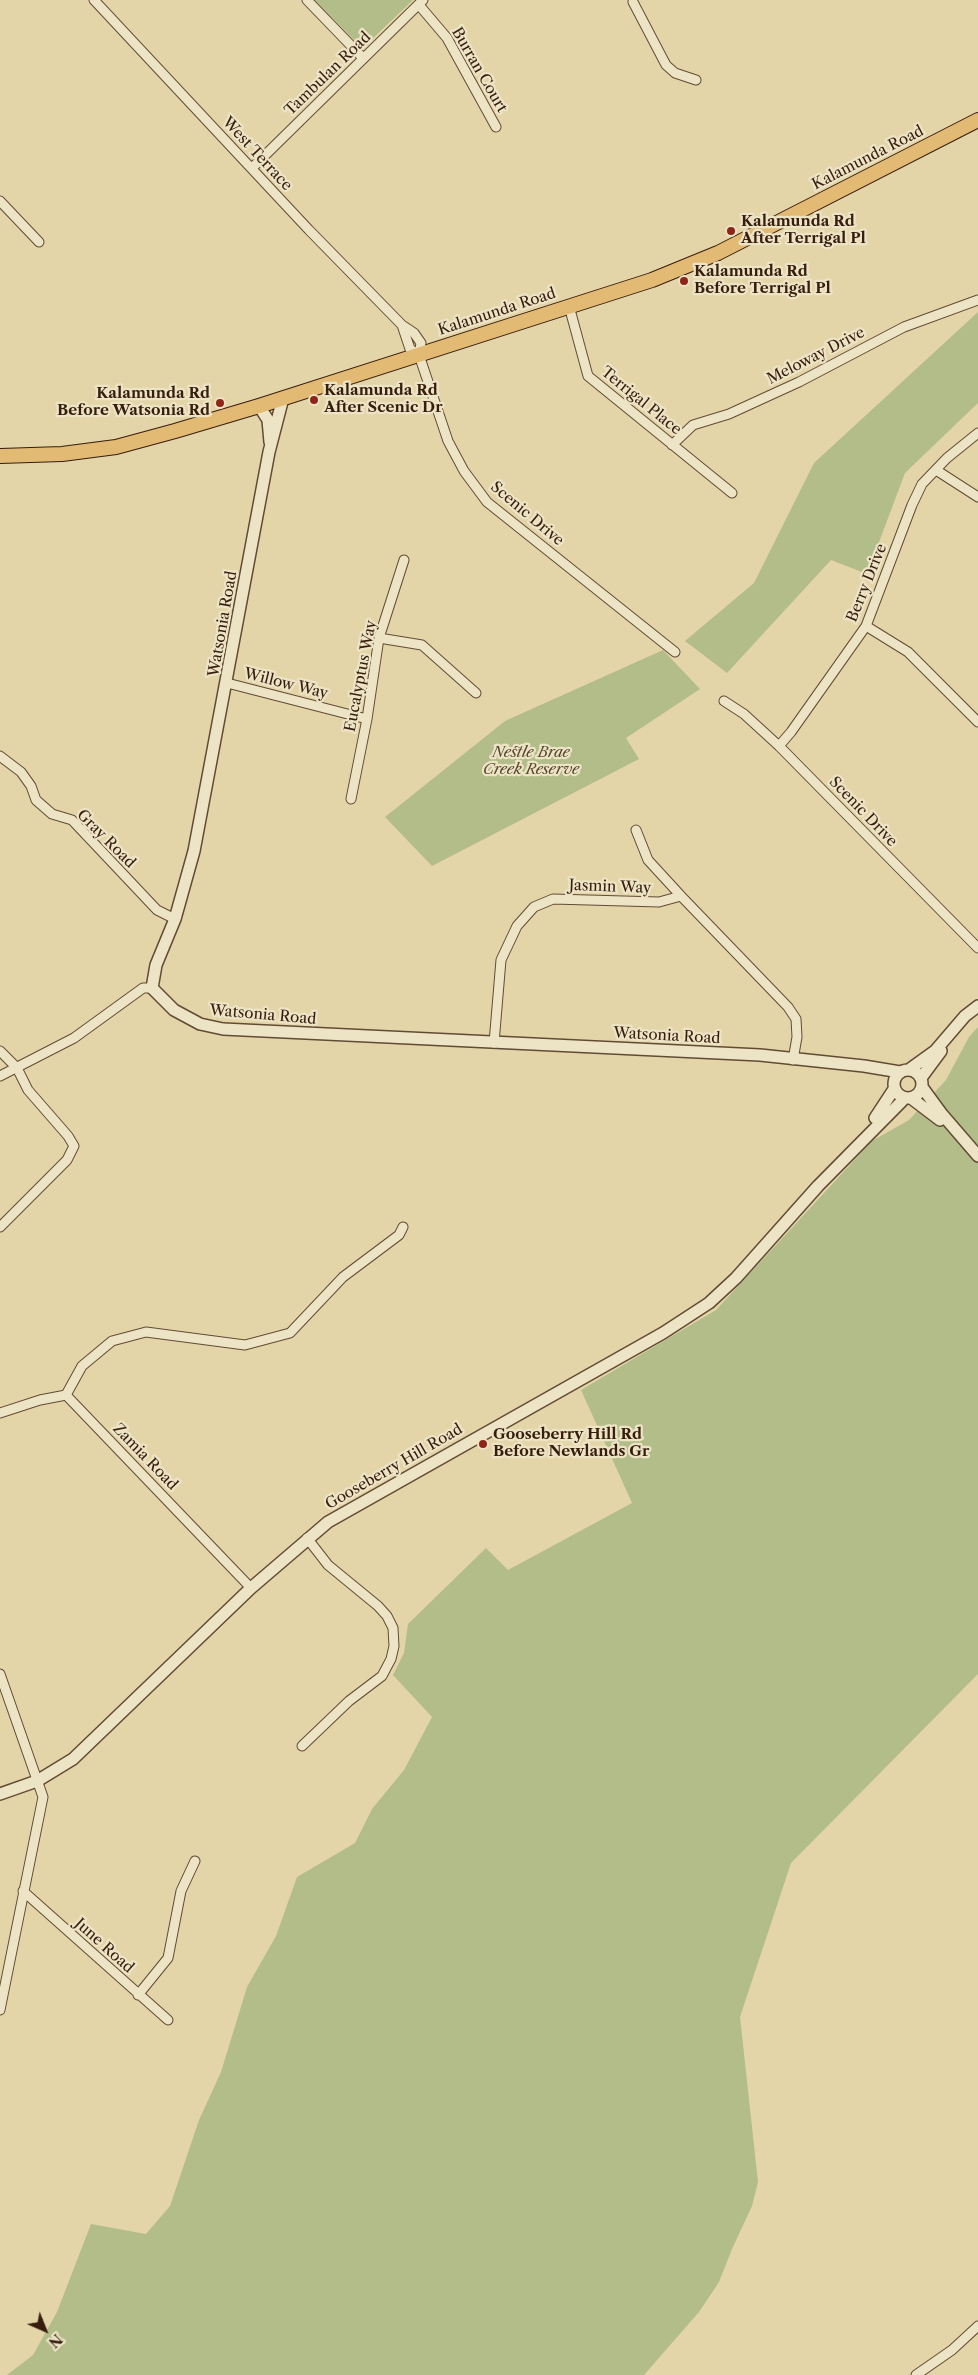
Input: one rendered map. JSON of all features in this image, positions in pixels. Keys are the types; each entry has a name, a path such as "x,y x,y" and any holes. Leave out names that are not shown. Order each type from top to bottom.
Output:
{"main road":[{"name":"Kalamunda Road","path":"0,456 62,454 116,447 259,406 652,280 718,253 978,120"}],"street":[{"name":"West Terrace","path":"94,0 309,230 402,325 410,349 419,354"},
{"path":"306,0 363,58"},
{"path":"634,1 666,65 675,73 696,80"},
{"name":"Tambulan Road","path":"252,168 421,2"},
{"name":"Burran Court","path":"421,2 447,38 496,127"},
{"path":"0,201 38,242"},
{"name":"Meloway Drive","path":"672,445 693,425 729,414 799,382 904,327 978,300"},
{"name":"Terrigal Place","path":"569,306 588,376 732,493"},
{"name":"Scenic Drive","path":"419,354 448,441 464,471 483,497 675,652"},
{"name":"Watsonia Road","path":"283,398 269,452 227,684 194,851 175,919 156,965 152,988 174,1010 200,1024 224,1028 760,1056 905,1071"},
{"name":"Watsonia Road","path":"259,406 268,420 270,433 269,452"},
{"name":"Berry Drive","path":"779,746 866,626 912,505 922,484 978,434"},
{"path":"936,470 978,497"},
{"name":"Eucalyptus Way","path":"351,800 367,719 379,638 404,560"},
{"path":"866,626 908,652 978,722"},
{"path":"379,638 422,645 476,693"},
{"name":"Willow Way","path":"227,684 367,719"},
{"name":"Scenic Drive","path":"724,701 744,714 779,746 978,948"},
{"name":"Gray Road","path":"0,756 21,772 31,786 36,800 52,814 72,820 76,827 157,910 175,919"},
{"path":"636,830 648,860 788,1007 796,1019 797,1037 793,1060"},
{"name":"Jasmin Way","path":"494,1043 501,960 517,926 534,907 553,899 659,902 681,896"},
{"path":"0,1076 74,1038 143,988 152,988"},
{"path":"894,1088 894,1081 934,1051 965,1016 978,1006"},
{"path":"908,1098 919,1094 922,1082 943,1048 958,1036 971,1020 978,1006"},
{"path":"0,1051 17,1068 28,1090 68,1136 74,1146 67,1160 0,1227"},
{"path":"873,1068 899,1095 931,1111 956,1138 976,1153"},
{"path":"905,1071 917,1072 941,1112 976,1153"},
{"name":"Gooseberry Hill Road","path":"818,1186 841,1154 884,1107 894,1088"},
{"name":"Gooseberry Hill Road","path":"0,1794 38,1781 73,1759 251,1588 308,1538 346,1511 686,1319 727,1286 818,1186 908,1098"},
{"path":"0,1413 40,1400 66,1395 82,1366 112,1340 146,1332 245,1345 290,1333 343,1277 399,1235 403,1227"},
{"name":"Zamia Road","path":"66,1395 251,1588"},
{"path":"302,1746 349,1701 382,1676 391,1659 394,1646 393,1628 387,1616 378,1606 328,1565 308,1538"},
{"path":"0,1674 43,1797 0,2010"},
{"path":"138,1994 168,1958 181,1891 195,1861"},
{"name":"June Road","path":"23,1891 168,2020"},
{"path":"916,2375 952,2350 978,2326"}],"green space":[{"path":"315,0 413,0 369,42 356,42"},
{"path":"978,312 978,403 905,473 867,574 831,560 727,673 685,641 754,583 814,463"},
{"name":"Nestle Brae Creek Reserve","path":"663,650 700,689 626,738 639,759 432,866 385,817 505,721"},
{"path":"978,1027 978,1674 791,1863 740,2017 758,2182 752,2206 719,2282 699,2312 644,2375 7,2375 33,2355 57,2312 91,2224 146,2234 170,2206 199,2120 221,2072 247,1987 276,1936 297,1877 355,1843 372,1809 404,1770 432,1717 393,1675 404,1653 408,1624 486,1548 508,1570 632,1503 581,1390 716,1310 872,1141 909,1120 946,1080 969,1037"}],"place":[{"name":"Kalamunda Rd After Terrigal Pl","path":"731,231"},
{"name":"Kalamunda Rd Before Terrigal Pl","path":"684,281"},
{"name":"Kalamunda Rd After Scenic Dr","path":"314,400"},
{"name":"Kalamunda Rd Before Watsonia Rd","path":"220,403"},
{"name":"Gooseberry Hill Rd Before Newlands Gr","path":"483,1444"}]}
